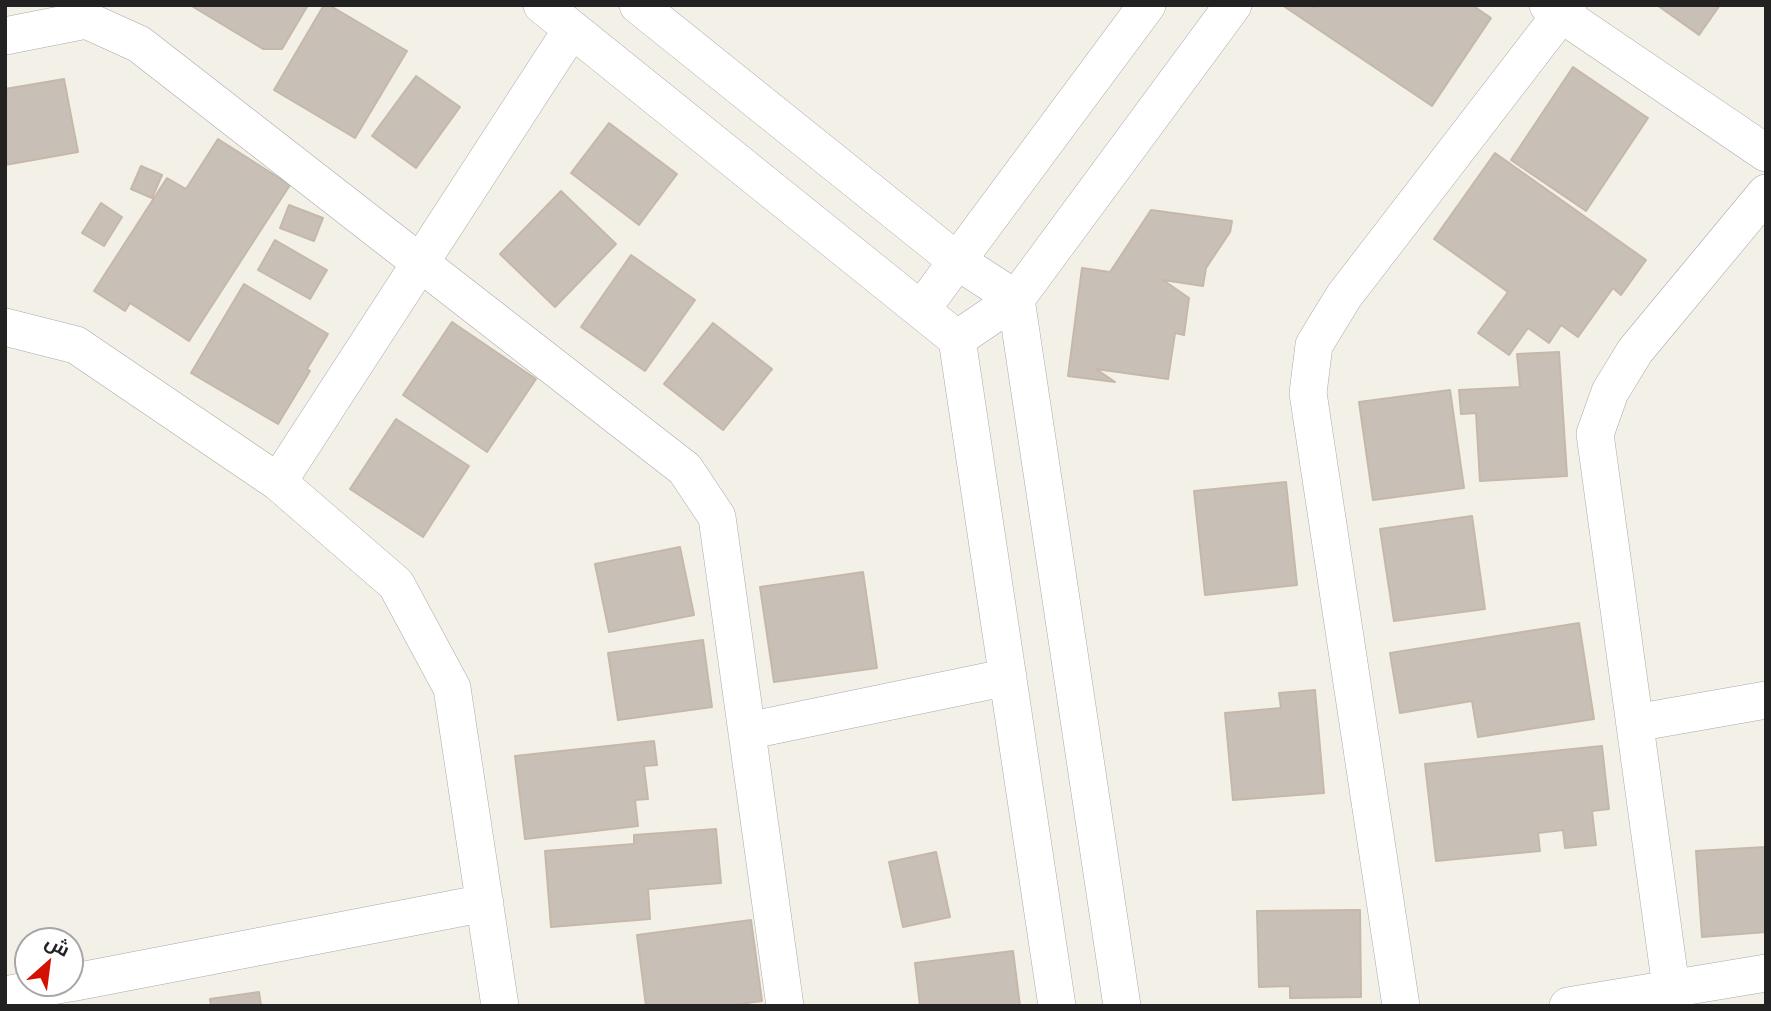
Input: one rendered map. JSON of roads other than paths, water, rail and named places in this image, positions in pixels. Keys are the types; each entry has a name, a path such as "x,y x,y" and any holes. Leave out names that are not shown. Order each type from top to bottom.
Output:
{"street":[{"path":"542,5 957,339 1057,1006"},
{"path":"638,5 957,261 1016,299 1122,1006"},
{"path":"921,310 1147,5"},
{"path":"957,339 1016,299 1233,5"},
{"path":"1401,1006 1308,393 1314,345 1344,296 1560,8 1766,153"},
{"path":"5,36 86,20 139,44 685,469 718,517 785,1006"},
{"path":"278,482 572,29"},
{"path":"1671,988 1595,435 1611,391 1635,351 1766,192"},
{"path":"5,327 76,345 278,482 396,584 452,688 500,1006"},
{"path":"747,731 1008,677"},
{"path":"1635,723 1766,700"},
{"path":"84,980 485,904"},
{"path":"1568,1006 1766,973"}]}
